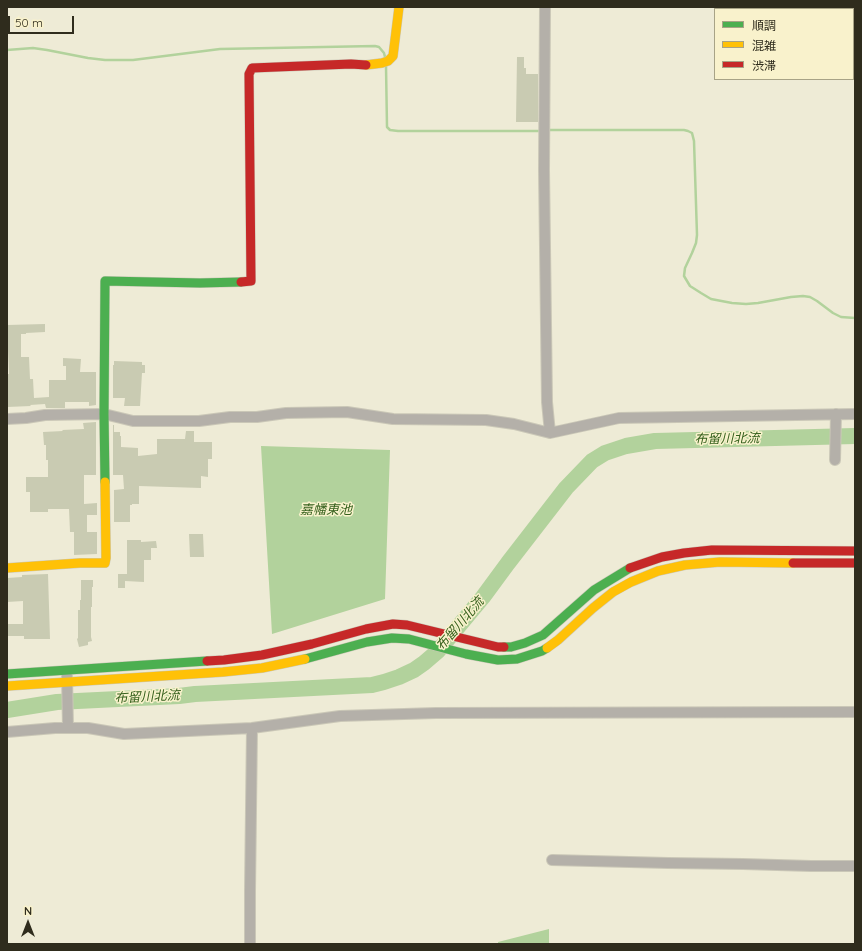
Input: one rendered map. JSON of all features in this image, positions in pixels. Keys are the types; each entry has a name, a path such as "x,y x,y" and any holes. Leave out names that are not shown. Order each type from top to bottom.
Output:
{"street":[{"path":"7,568 80,563 105,563 105,281 200,283 251,281 249,74 252,68 351,64 369,65 388,61 393,56 399,7"},
{"path":"545,7 544,170 547,402 550,433"},
{"path":"7,419 45,415 104,414 133,421 199,421 230,417 257,417 286,413 347,412 393,419 486,420 514,424 550,433 619,418 836,417 855,414"},
{"path":"835,460 836,417"},
{"path":"7,674 224,660 262,655 312,644 366,629 394,624 407,625 498,647 511,647 526,644 543,635 594,590 611,578 628,569 662,557 712,550 855,551"},
{"path":"7,686 67,686 262,668 312,658 367,642 392,638 424,642 466,654 498,660 517,659 542,651 558,640 613,592 631,582 658,571 685,565 720,562 855,563"},
{"path":"67,670 68,726"},
{"path":"7,732 68,726 124,734 252,728 340,716 436,713 855,712"},
{"path":"250,944 252,728"},
{"path":"552,860 855,866"}],"water":[{"name":"嘉幡東池","path":"261,446 390,450 385,599 272,634"},
{"path":"549,929 549,944 498,944 498,942"}],"building":[{"path":"517,57 524,57 524,68 526,68 526,74 538,74 538,122 516,122"},
{"path":"45,324 45,332 21,334 21,357 29,357 30,379 33,379 34,398 49,397 49,380 66,380 66,366 63,366 63,358 81,359 80,372 96,372 96,405 89,406 89,402 65,402 65,408 46,408 45,404 7,407 7,374 9,374 7,325"},
{"path":"114,361 142,362 142,365 145,365 145,373 142,373 140,406 124,406 125,398 113,398"},
{"path":"96,422 96,475 84,475 84,504 97,503 97,515 87,515 87,532 97,532 97,554 74,555 74,532 70,532 69,509 48,509 48,512 30,512 30,492 26,492 26,477 48,477 48,460 46,460 46,445 44,445 43,432 84,429 83,423"},
{"path":"113,425 114,432 120,432 121,447 138,448 138,456 157,454 157,439 185,439 186,431 194,431 194,442 212,442 212,459 208,459 208,477 201,476 201,488 139,486 139,504 130,505 130,522 114,522 114,490 124,489 123,475 113,475"},
{"path":"189,534 203,534 204,557 190,557"},
{"path":"127,540 141,540 141,542 156,541 157,548 151,548 151,560 144,560 144,582 125,581 125,588 118,588 118,574 127,574"},
{"path":"48,574 50,639 24,639 24,636 7,636 7,624 23,624 23,601 7,602 7,578 22,577 22,575"},
{"path":"81,580 93,580 91,607 92,641 88,642 88,645 79,647 77,639 78,610 80,610 81,600"}],"waterway":[{"path":"7,50 33,48 88,58 105,60 133,60 220,49 375,46 379,47 384,53 385,57"},
{"path":"386,66 387,127 390,130 542,131"},
{"path":"547,130 684,130 692,133 694,141 697,235 696,243 685,268 684,276 690,286 711,299 732,303 746,304 791,297 810,297 841,317 855,318"},
{"name":"布留川北流","path":"7,710 57,702 372,685 384,682 414,670 438,651 483,597 566,488 592,461 605,453 626,446 655,441 855,436"}],"traffic: fast":[{"path":"105,482 105,281 200,283 241,282"},
{"path":"504,647 511,647 525,643 543,635 594,590 630,568"},
{"path":"305,659 367,642 392,638 409,639 466,654 498,660 517,659 547,648"},
{"path":"7,674 207,661"}],"traffic: slow":[{"path":"366,65 382,63 388,61 393,56 399,7"},
{"path":"7,568 80,563 105,563 105,482"},
{"path":"547,648 613,592 631,582 658,571 685,565 720,562 793,563"},
{"path":"7,686 223,672 262,668 305,659"}],"traffic: jam":[{"path":"241,282 251,281 249,74 252,68 351,64 366,65"},
{"path":"630,568 662,557 712,550 855,551"},
{"path":"793,563 855,563"},
{"path":"207,661 262,655 312,644 366,629 393,624 407,625 498,647 504,647"}]}
